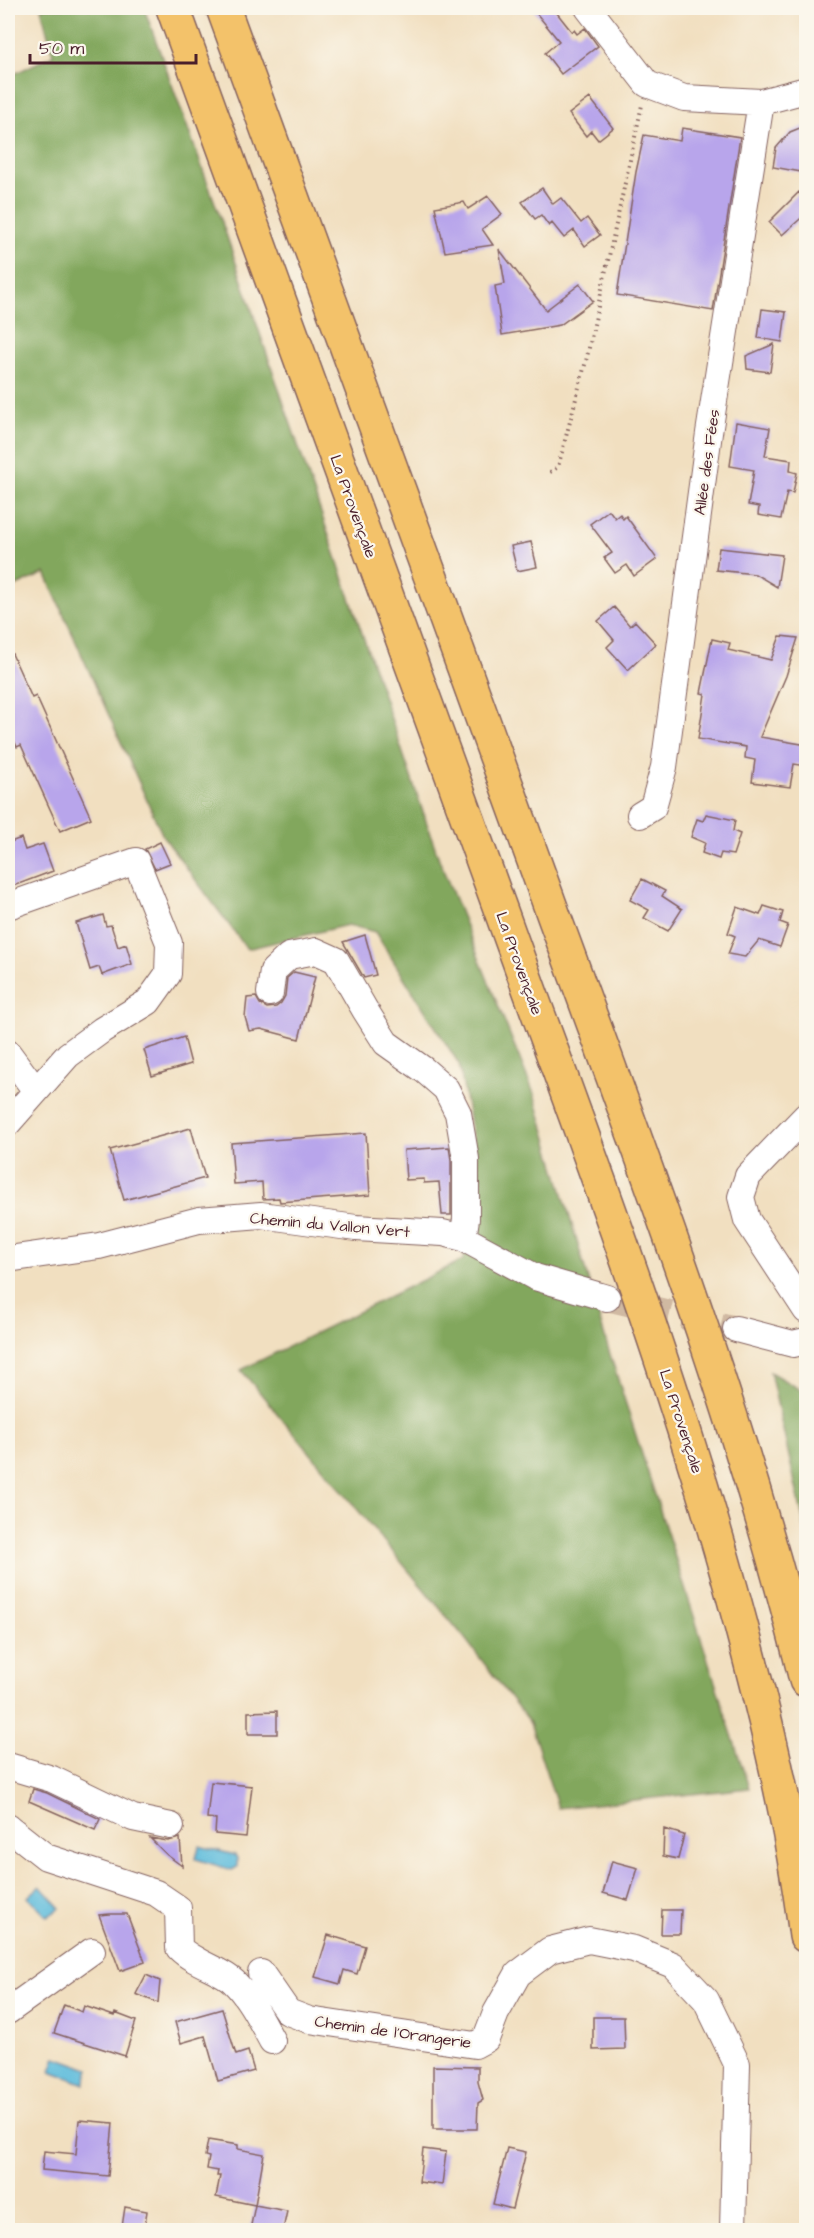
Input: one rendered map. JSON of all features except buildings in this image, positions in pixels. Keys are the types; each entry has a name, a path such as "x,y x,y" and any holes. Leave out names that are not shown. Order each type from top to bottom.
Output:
{"highway":[{"name":"La Provençale","path":"173,8 588,1150 671,1385 707,1500 765,1719 787,1822 807,1936"},
{"path":"223,8 625,1110 720,1380 776,1562 807,1680"}],"street":[{"path":"588,8 647,84 684,98 761,102 807,90"},
{"name":"Allée des Fées","path":"640,815 653,807 664,767 711,422 761,102"},
{"path":"8,906 136,861 169,943 168,974 148,1002 102,1030 68,1055 8,1123"},
{"path":"270,993 273,971 289,956 316,951 336,960 386,1043 446,1089 458,1113 466,1159 466,1219 463,1238"},
{"path":"8,1053 36,1091"},
{"path":"807,1116 748,1176 741,1197 747,1220 807,1310"},
{"name":"Chemin du Vallon Vert","path":"8,1259 99,1246 199,1220 261,1215 356,1228 443,1233 463,1238 535,1277 607,1298"},
{"path":"736,1329 793,1344 807,1341"},
{"path":"8,1766 52,1779 133,1818 171,1826"},
{"path":"8,1827 46,1857 156,1893 178,1908 179,1947 188,1957 233,1981 254,2010 272,2041"},
{"name":"Chemin de l'Orangerie","path":"261,1973 288,2012 309,2020 476,2045 486,2040 496,2013 518,1974 550,1950 589,1940 634,1949 673,1965 706,2000 737,2064 733,2230"},
{"path":"8,2011 93,1951"}],"path":[{"path":"550,472 558,468 587,357 647,84"}],"green space":[{"path":"41,8 144,8 223,225 440,862 534,1094 608,1348 749,1788 558,1808 530,1723 463,1636 241,1370 463,1260 481,1183 459,1064 375,932 348,925 247,949 163,836 45,573 8,590 8,77 53,55"},
{"path":"770,1372 806,1393 806,1532"}],"water":[{"path":"199,1846 235,1855 237,1867 232,1870 196,1859"},
{"path":"40,1886 60,1908 47,1917 28,1897"},
{"path":"56,2057 89,2069 84,2084 51,2071"}],"tunnel":[{"path":"607,1298 736,1329"}]}
